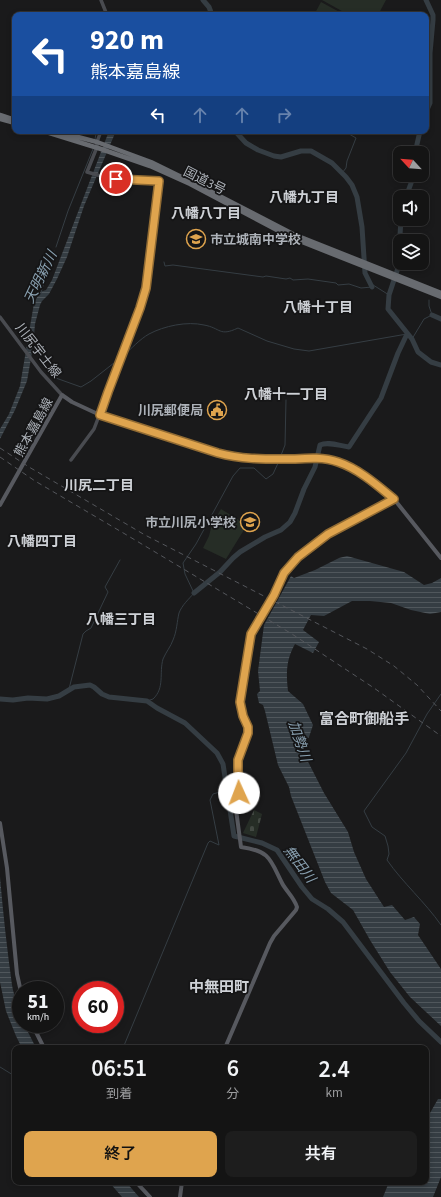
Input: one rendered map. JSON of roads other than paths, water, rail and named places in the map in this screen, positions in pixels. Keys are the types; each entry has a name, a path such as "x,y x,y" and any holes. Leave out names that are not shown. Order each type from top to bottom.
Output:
{"highway":[{"path":"0,115 12,119"},
{"path":"0,119 12,122"},
{"name":"国道3号","path":"54,134 151,162 293,234 358,263 440,295"},
{"name":"国道3号","path":"64,134 99,146"}],"main road":[{"path":"101,0 106,12"},
{"path":"71,460 94,429 140,308 146,288 159,181 108,178 87,172 99,146 101,134"},
{"name":"川尻宇土線","path":"0,317 33,362 62,395"},
{"name":"熊本嘉島線","path":"0,505 62,395 72,402 100,415 228,456 248,458 316,458 336,461 346,465 366,477 394,499 441,558"},
{"path":"226,1045 270,943 296,910 297,906 282,883 269,858 257,850 241,847 240,843 235,805 240,790 238,765 248,733 248,727 243,716 240,702 251,634 274,595 284,573 298,557 328,534 394,499"},
{"path":"0,823 7,868 19,981"},
{"path":"36,1033 42,1045"},
{"path":"139,1185 150,1197"},
{"path":"180,1197 182,1185"}],"water":[{"path":"108,134 115,134 84,206 67,257 49,294 40,305 35,324 33,347 27,381 15,410 0,439 0,429 9,414 20,386 34,303 40,292 46,290 52,280"},
{"name":"加勢川","path":"347,556 404,572 424,585 441,578 441,612 430,614 411,610 391,603 352,601 324,616 311,615 303,630 319,642 313,653 295,644 288,661 287,678 288,691 303,704 313,725 309,737 300,746 324,793 348,832 354,852 366,879 384,907 392,905 405,920 414,917 420,924 418,935 441,969 441,1026 410,997 390,972 353,910 331,893 325,882 291,796 289,787 278,765 265,711 263,705 259,703 257,694 260,691 258,671 264,625 291,576 294,578 315,570 339,558"},
{"path":"0,877 12,985 12,1026 6,1011 0,982"},
{"path":"15,1033 28,1033 34,1045 20,1045"},
{"path":"438,1099 441,1099 441,1177 433,1197 383,1197 388,1185 429,1185 429,1115"},
{"path":"112,1185 129,1185 139,1197 122,1197"}],"waterway":[{"path":"203,0 211,12"},
{"path":"426,0 433,15 430,53 429,105"},
{"path":"95,139 96,134"},
{"path":"238,134 246,143 258,150 274,156 281,157 301,151 311,151 332,163 346,177 352,185 357,197 362,227 365,273 372,287"},
{"path":"342,173 346,168 347,161 356,138 349,134"},
{"path":"417,146 419,134"},
{"name":"天明新川","path":"56,247 68,211 93,149"},
{"path":"409,190 411,182"},
{"path":"401,226 398,268 389,295 388,309 412,339 418,352 431,362 441,365"},
{"name":"天明新川","path":"41,293 54,251"},
{"path":"164,262 165,266 173,265 263,277 290,278 293,280 308,279 336,283 338,285 349,284 361,288 372,287 370,283 389,295"},
{"path":"412,339 424,319 432,315 429,300"},
{"path":"432,315 441,319"},
{"path":"123,356 149,334 183,324 210,326 223,332 232,331 238,328 267,341 294,349 309,351 407,334"},
{"path":"194,593 220,572 240,552 265,537 281,530 290,522 315,467 320,445 330,444 349,447 381,398 407,334"},
{"path":"53,377 81,387 119,359"},
{"path":"280,458 285,445 286,400"},
{"path":"147,701 153,699 157,695 160,685 163,659 174,637 180,610 194,593 185,574 183,563 196,544 233,476 240,468 254,468 266,479 273,474 279,461"},
{"path":"69,689 83,634 91,628 108,592 105,587 120,560"},
{"name":"無田川","path":"0,699 47,699 59,696 74,687 90,685 102,694 109,697 147,701 185,723 217,753 223,764 234,836 262,843 277,850 312,899 328,909 343,922 404,1003 419,1021 441,1042"},
{"path":"441,694 427,714 406,753 364,811 372,827 385,836 389,854 387,860 441,925"},
{"path":"124,1045 208,843 210,841 219,845 210,800 213,794 227,790"},
{"path":"0,1067 12,1074"}],"railway":[{"path":"0,448 29,467 145,535 367,649 394,666 417,685 441,711"},
{"path":"0,457 35,481 292,634 374,688 441,736"}],"place":[{"name":"市立城南中学校","path":"196,239"},
{"name":"川尻郵便局","path":"217,410"},
{"name":"市立川尻小学校","path":"250,522"}],"district":[{"name":"八幡九丁目","path":"304,197"},
{"name":"八幡八丁目","path":"206,213"},
{"name":"八幡十丁目","path":"318,307"},
{"name":"八幡十一丁目","path":"286,394"},
{"name":"川尻二丁目","path":"99,485"},
{"name":"八幡四丁目","path":"42,541"},
{"name":"八幡三丁目","path":"121,619"},
{"name":"富合町御船手","path":"364,719"},
{"name":"中無田町","path":"219,987"}]}
